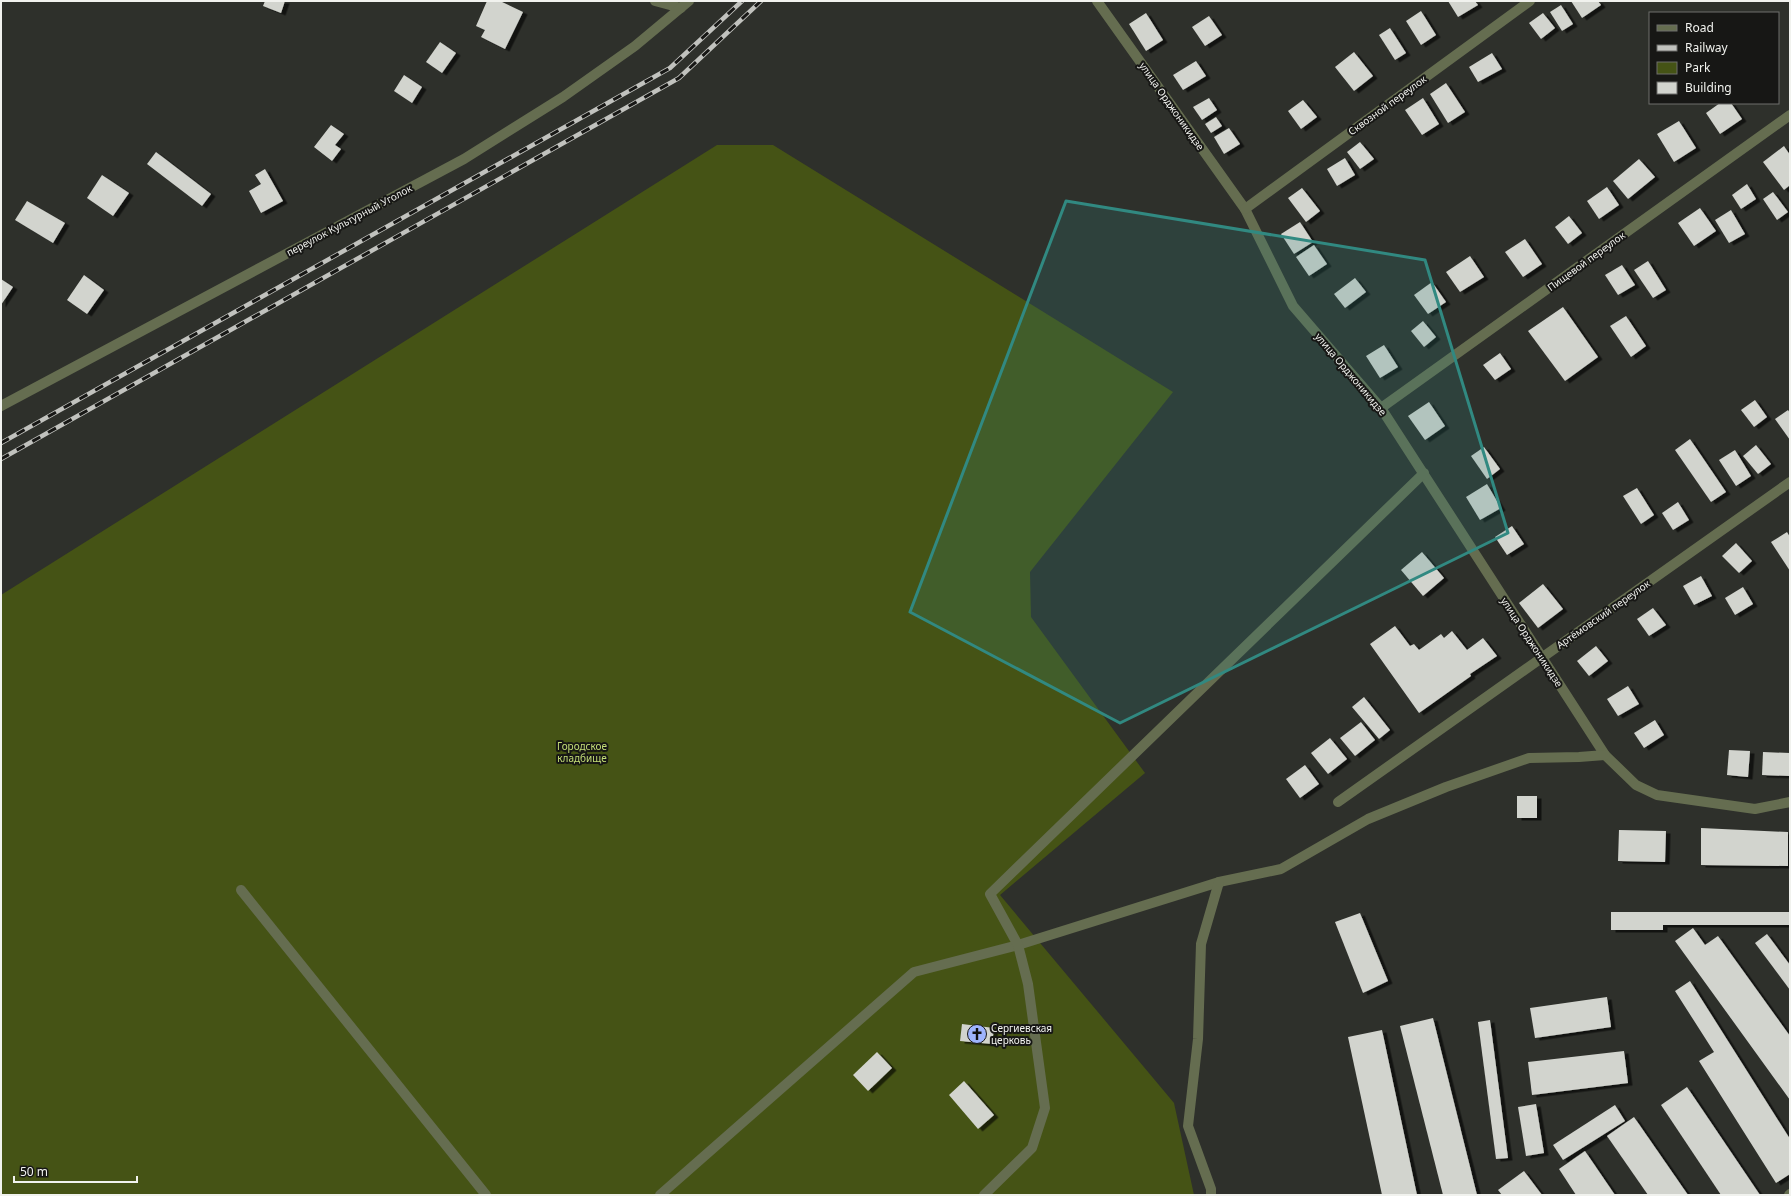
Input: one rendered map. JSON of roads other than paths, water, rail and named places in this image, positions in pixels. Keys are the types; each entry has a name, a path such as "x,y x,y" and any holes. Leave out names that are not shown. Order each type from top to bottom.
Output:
{"street":[{"path":"656,1 681,8"},
{"name":"переулок Культурный Уголок","path":"1,406 464,159 563,97 635,46 689,1"},
{"name":"улица Орджоникидзе","path":"1097,1 1245,209 1293,306 1382,408 1605,755 1636,785 1657,795 1755,810 1790,802"},
{"name":"Сквозной переулок","path":"1245,209 1530,1"},
{"name":"Пищевой переулок","path":"1382,408 1790,115"},
{"path":"984,1195 1032,1148 1045,1108 1028,984 1018,945 990,894 1424,473"},
{"name":"Артёмовский переулок","path":"1338,802 1790,482"},
{"path":"660,1195 914,972 1018,945 1219,882 1281,869 1368,819 1446,787 1529,758 1605,755"},
{"path":"1211,1195 1212,1189 1188,1126 1198,1039 1201,944 1219,882"},
{"path":"241,890 486,1195"}],"railway":[{"path":"1,443 670,68 742,1"},
{"path":"1,459 679,78 761,1"}],"place":[{"name":"Сергиевская церковь","path":"977,1034"}],"park label":[{"name":"Городское кладбище","path":"582,752"}]}
